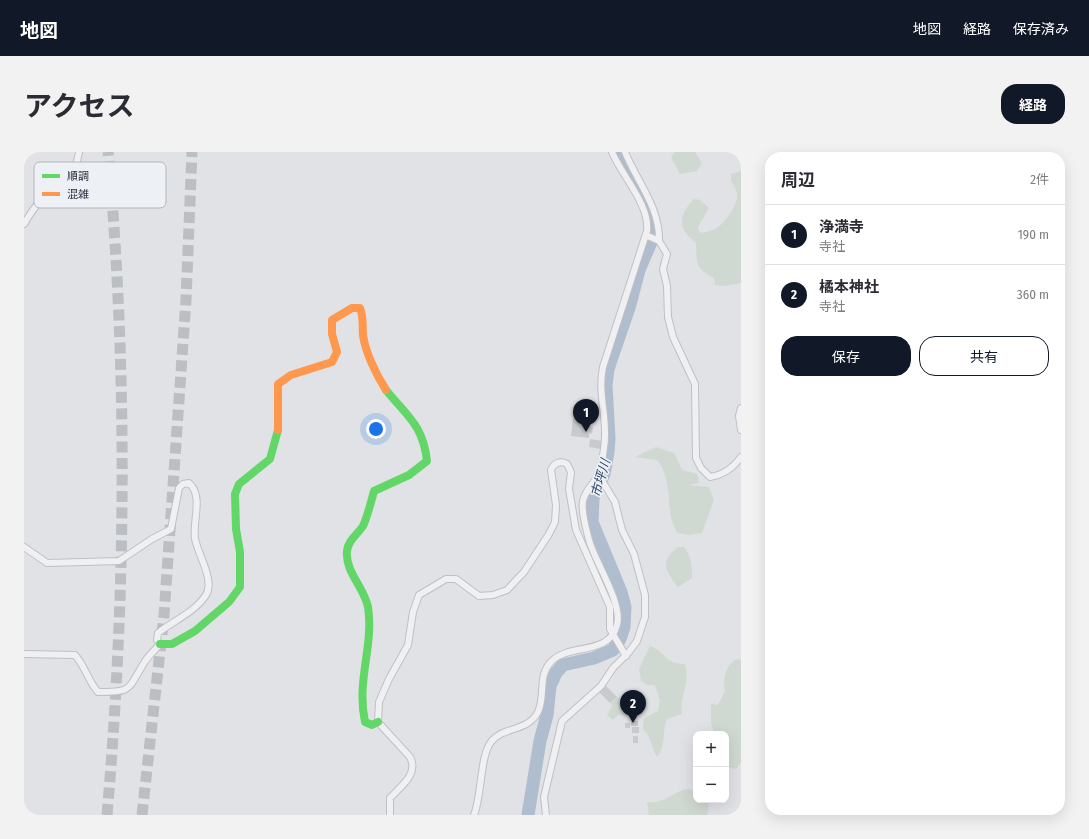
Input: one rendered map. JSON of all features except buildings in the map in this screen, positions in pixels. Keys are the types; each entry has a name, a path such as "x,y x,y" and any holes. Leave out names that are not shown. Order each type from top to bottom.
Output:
{"street":[{"path":"77,162 79,152"},
{"path":"474,815 480,797 488,747 499,734 523,726 534,717 540,704 544,671 549,664 556,657 565,653 596,646 613,634 618,620 617,609 591,545 583,510 584,497 598,474 605,441 601,392 602,374 646,235 647,223 641,203 612,152"},
{"path":"625,152 649,199 658,223 659,241 667,254 663,270 670,328 695,384 696,458 701,468 710,477 720,476 728,471 741,457"},
{"path":"641,203 649,199"},
{"path":"24,224 36,208"},
{"path":"646,235 659,241"},
{"path":"24,654 75,655 82,662 91,684 98,692 120,692 132,685 144,663 160,644 172,644 195,631 229,602 240,587 240,552 236,529 235,494 239,484 270,459 279,428 278,384 292,376 332,362 337,352 332,334 332,320 352,308 360,308 364,318 363,336 376,375 386,391 415,423 425,445 427,461 418,471 410,476 393,481 374,490 362,527 347,548 349,566 367,606 369,634 361,691 361,712 365,722 372,726 378,722"},
{"path":"741,408 739,416 741,430"},
{"path":"390,815 390,798 412,773 413,763 410,757 378,722 379,702 389,679 408,645 413,612 419,595 446,579 456,579 479,596 493,595 507,590 524,572 549,534 555,522 556,505 551,470 553,465 558,462 567,464 571,469 569,489 575,523 583,546 610,607 609,626 626,656"},
{"path":"546,815 544,797 562,721 601,686 614,668 626,656 637,641 646,612 645,595 634,554 622,530 617,508 598,474"},
{"path":"24,547 47,563 119,562 152,539 171,529 174,523 179,488 189,483 196,494 195,539 207,574 208,588 206,594 196,607 158,633 157,640 160,644"}],"shaded area":[{"path":"675,152 695,152 702,163 697,171 680,174 671,157"},
{"path":"741,171 741,283 725,286 715,285 714,278 703,271 698,264 696,256 696,243 685,232 682,222 683,216 694,199 700,200 709,208 698,227 700,233 715,229 722,224 729,216 737,198 737,193 731,181 731,174"},
{"path":"656,447 674,453 682,470 697,474 699,483 689,485 709,487 714,500 702,533 689,535 677,533 671,518 668,488 661,466 657,460 635,457"},
{"path":"678,547 684,547 689,555 692,565 692,578 678,587 667,571 666,562 672,552"},
{"path":"650,646 655,648 668,659 677,663 685,664 687,677 682,701 682,714 667,719 662,749 657,757 648,735 643,729 644,718 658,711 660,701 655,685 647,685 641,681 639,669"},
{"path":"736,659 741,660 741,762 736,769 729,768 729,731 714,731 711,723 711,704 718,705 725,691 724,682 727,669"},
{"path":"617,697 625,704 624,709 630,714 628,716 618,715 613,720 607,715 612,707 611,703"},
{"path":"683,790 693,790 693,803 709,803 708,813 706,815 649,815 647,802 658,802"}],"waterway":[{"name":"市坪川","path":"528,815 540,741 547,715 550,686 556,673 563,665 594,658 613,650 620,639 624,627 625,607 621,592 592,522 593,498 604,474 608,452 609,438 606,385 608,369 629,308 639,270 652,240 653,227 648,204 619,152"}],"tunnel":[{"path":"108,152 109,162"},
{"path":"142,815 164,615 186,300 192,152"},
{"path":"107,815 118,649 122,484 119,318 112,208"}],"traffic: fast":[{"path":"378,722 372,725 365,722 363,692 369,636 368,607 363,593 349,566 347,551 351,540 363,526 374,491 409,475 427,461 422,438 418,430 407,414 386,390"},
{"path":"160,644 172,644 195,631 229,602 240,587 240,552 236,529 235,494 239,484 270,459 278,430"}],"traffic: slow":[{"path":"278,430 278,384 291,375 332,362 337,352 332,334 332,320 352,308 360,308 366,349 375,371 386,390"}],"place":[{"name":"浄満寺","path":"586,432"},
{"name":"橘本神社","path":"633,723"}]}
